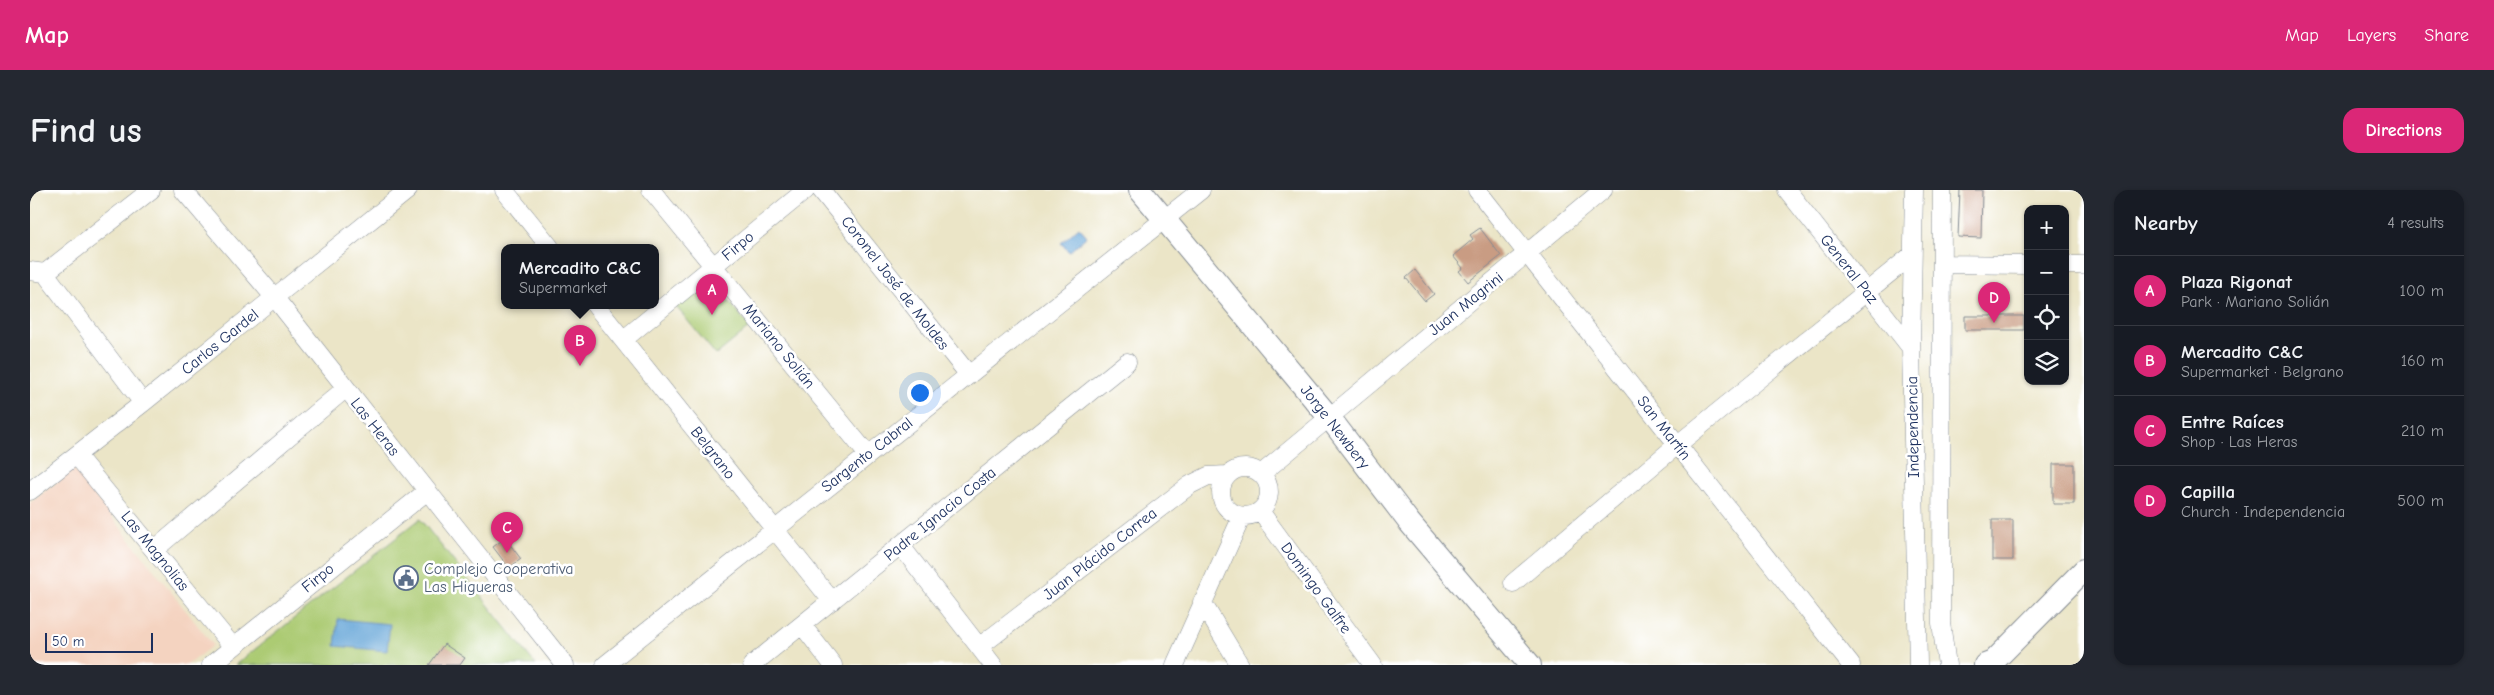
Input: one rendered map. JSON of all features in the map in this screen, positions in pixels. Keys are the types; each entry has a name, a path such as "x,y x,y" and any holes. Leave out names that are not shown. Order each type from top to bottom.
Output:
{"main road":[{"name":"Jorge Newbery","path":"1140,190 1163,220 1329,417 1409,522 1530,665"},
{"path":"1989,664 2084,570"}],"street":[{"path":"143,403 38,272 151,190"},
{"name":"Las Heras","path":"183,190 274,298 565,665"},
{"name":"Carlos Gardel","path":"30,491 77,456 408,190"},
{"path":"504,190 548,244"},
{"name":"Mariano Solián","path":"651,190 868,455"},
{"name":"Firpo","path":"623,340 806,190"},
{"name":"Coronel José de Moldes","path":"821,190 968,375"},
{"name":"Sargento Cabral","path":"605,665 773,529 1201,190"},
{"name":"San Martín","path":"1477,190 1851,665"},
{"name":"Juan Magrini","path":"1261,474 1603,190"},
{"name":"General Paz","path":"1787,190 1911,348"},
{"name":"Independencia","path":"1914,190 1911,348 1918,665"},
{"path":"1942,190 1941,623 1947,665"},
{"path":"1513,583 1677,445 1912,255"},
{"path":"1943,264 2024,265"},
{"path":"2069,265 2084,265"},
{"name":"Belgrano","path":"598,309 832,601"},
{"name":"Padre Ignacio Costa","path":"752,665 1127,362"},
{"path":"154,550 345,389"},
{"name":"Las Magnolias","path":"77,456 232,647"},
{"path":"1246,468 1261,474 1269,489 1269,497 1260,511 1242,516 1227,509 1223,502 1221,487 1227,475 1246,468"},
{"name":"Juan Plácido Correa","path":"979,647 1190,485 1208,476 1227,475"},
{"name":"Firpo","path":"210,665 426,492"},
{"name":"Domingo Galfre","path":"1260,511 1373,665"},
{"path":"1175,665 1242,516"},
{"path":"901,546 993,665"},
{"path":"1202,602 1240,665"},
{"path":"802,625 833,665"}],"shaded area":[{"path":"74,469 213,645 187,665 30,665 30,503"}],"green space":[{"path":"707,275 750,327 716,355 673,303"},
{"name":"Complejo Cooperativa Las Higueras","path":"420,519 536,665 235,665"}],"water":[{"path":"1079,227 1087,236 1069,252 1061,243"},
{"path":"338,619 390,624 387,651 335,646"}],"building":[{"path":"1960,190 1982,190 1981,238 1958,237"},
{"path":"1480,228 1501,256 1468,282 1459,271 1463,268 1453,256 1473,239 1470,235"},
{"path":"1415,270 1434,294 1425,301 1406,278"},
{"path":"1965,316 2024,316 2024,330 1965,330"},
{"path":"2053,464 2074,464 2074,504 2053,504"},
{"path":"1992,520 2013,520 2013,560 1992,560"},
{"path":"505,538 521,559 509,568 493,547"},
{"path":"444,644 465,658 460,665 429,665"}],"place":[{"name":"Plaza Rigonat","path":"712,315"},
{"name":"Capilla","path":"1994,323"},
{"name":"Mercadito C&C","path":"580,366"},
{"name":"Entre Raíces","path":"507,553"},
{"name":"Complejo Cooperativa Las Higueras","path":"406,578"}]}
